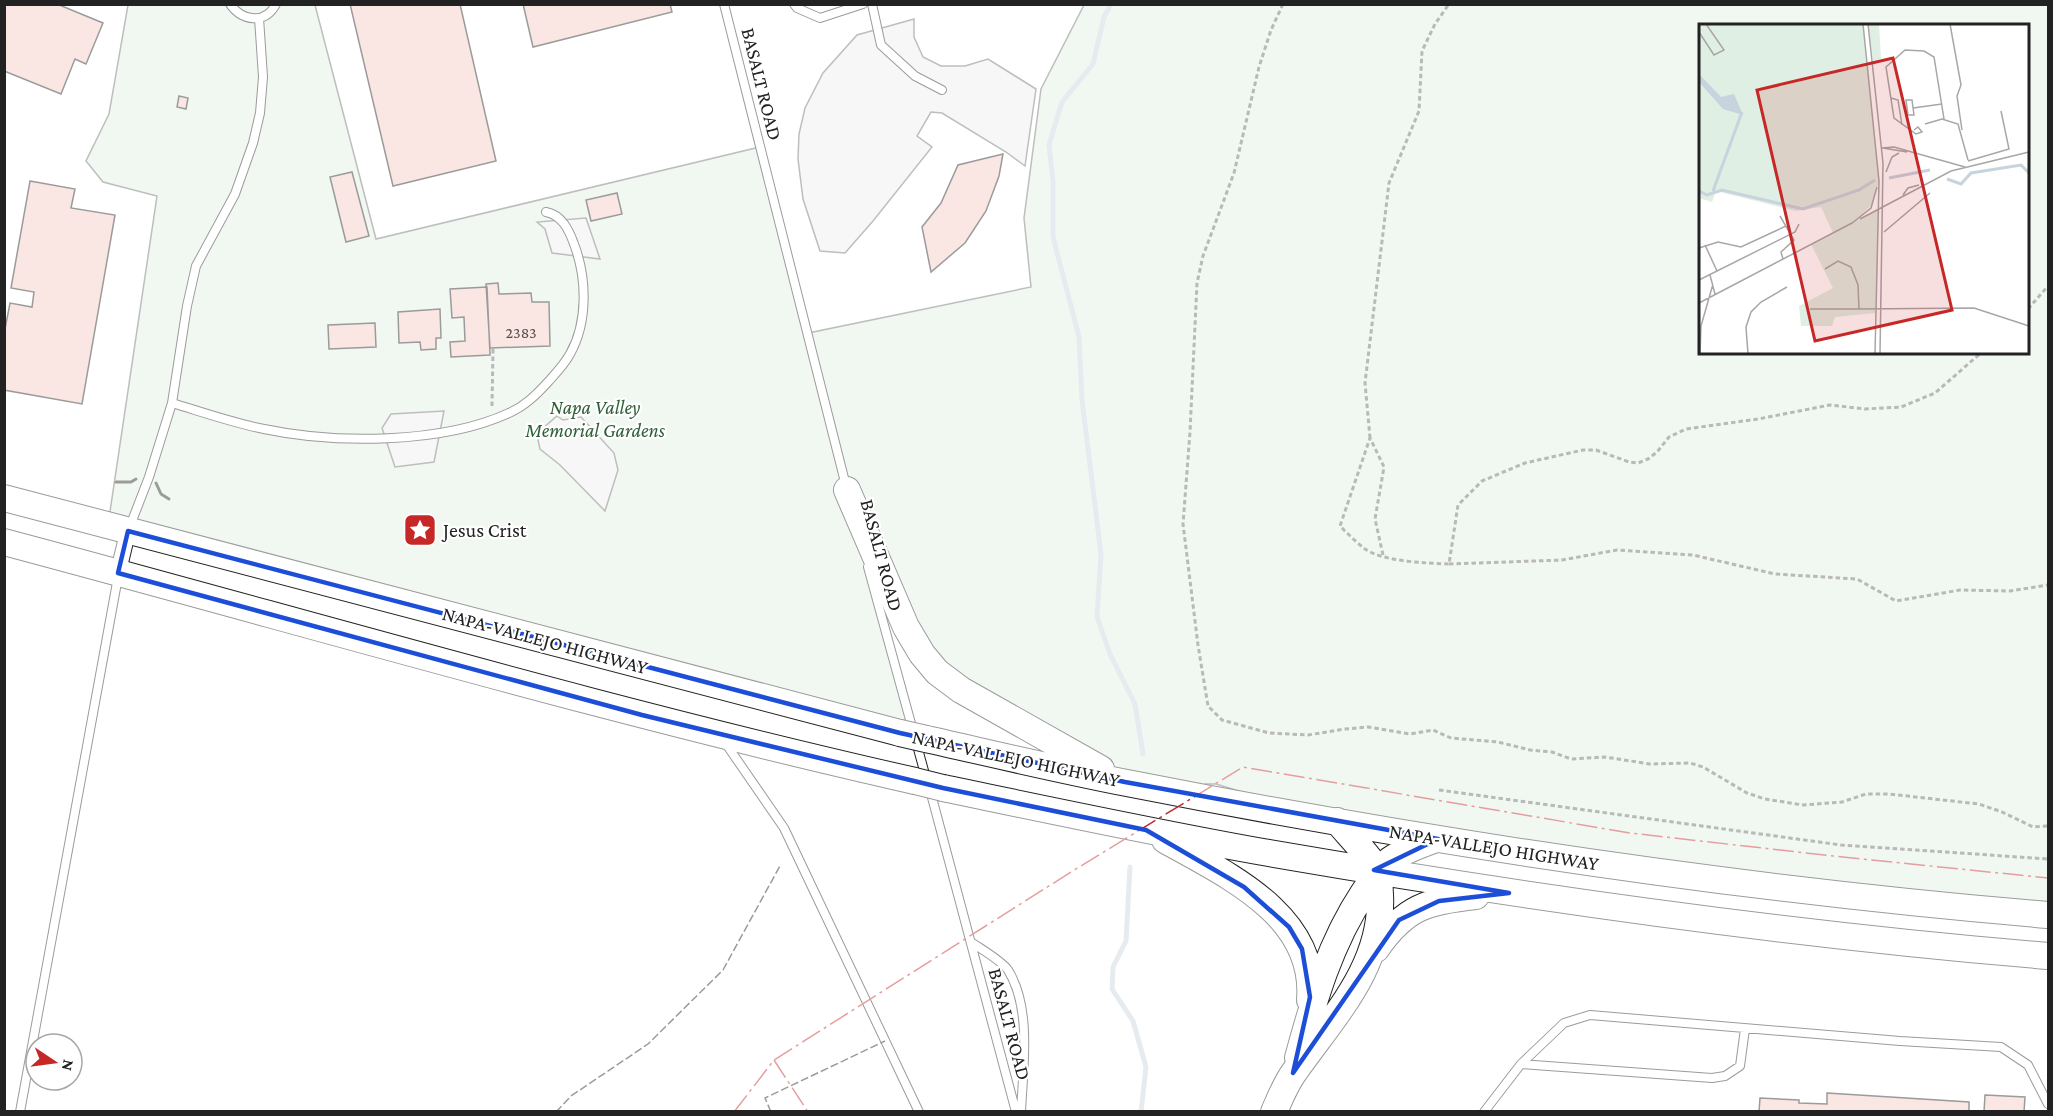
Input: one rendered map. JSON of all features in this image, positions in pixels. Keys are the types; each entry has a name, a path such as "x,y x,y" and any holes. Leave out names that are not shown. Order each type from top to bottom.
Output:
{"main road":[{"path":"847,490 906,627 922,654 937,672 960,690 1125,782"},
{"name":"NAPA-VALLEJO HIGHWAY","path":"4,498 900,733 1125,782 1514,852 1778,888 2049,915"},
{"path":"4,542 720,735 943,788 1146,830 1261,852 1509,893 1786,931 2049,956"},
{"path":"1337,821 1378,871 1380,902 1378,929 1369,959"},
{"path":"1146,830 1244,887 1269,906 1289,927 1302,949 1309,972 1310,997 1306,1028"},
{"path":"1274,1112 1293,1073 1326,963 1340,932 1378,871 1408,849 1438,839"},
{"path":"1293,1073 1338,1013 1369,959 1399,920 1416,909 1439,901 1509,893"}],"street":[{"path":"118,573 128,531"}],"lane":[{"path":"230,4 242,17 259,18 267,15 276,4"},
{"name":"BASALT ROAD","path":"724,4 847,490 1016,1112"},
{"path":"794,4 797,8 820,18 863,4"},
{"path":"872,4 881,45 915,76 942,90"},
{"path":"128,531 172,403 187,306 196,266 235,194 254,143 260,113 263,76 259,18"},
{"path":"172,403 263,429 326,437 385,439 481,424 511,413 533,399 562,366 579,335 583,305 580,261 568,230 556,216 546,212"},
{"path":"20,1112 118,573"},
{"path":"720,735 784,828 919,1112"},
{"path":"971,942 1007,969 1020,998 1024,1039 1021,1112"},
{"path":"1484,1112 1521,1064 1564,1023 1590,1015 1745,1029 2001,1047 2028,1065 2049,1104"},
{"path":"1521,1064 1712,1078 1725,1076 1740,1066 1745,1029"}],"path":[{"path":"1282,4 1265,48 1234,173 1203,256 1197,283 1183,524 1198,645 1208,706 1212,711 1222,720 1269,733 1308,735 1368,727 1410,734 1433,730 1451,738 1475,739 1552,752 1571,759 1605,757 1650,764 1690,763 1702,767 1747,793 1765,799 1803,805 1821,805 1866,795 1889,794 1979,804 2002,812 2032,827 2049,826"},
{"path":"1383,555 1376,519 1384,467 1370,438 1365,383 1389,183 1419,111 1422,51 1435,24 1449,4"},
{"path":"2029,308 2049,286"},
{"path":"492,420 493,348"},
{"path":"1449,564 1458,505 1482,481 1525,463 1583,450 1596,450 1638,463 1657,452 1669,437 1686,429 1758,419 1830,405 1865,409 1900,407 1935,393 1980,354"},
{"path":"1370,438 1340,526 1367,550 1407,562 1449,564 1562,560 1617,550 1693,555 1775,574 1857,579 1896,601 1960,590 2010,591 2049,585"},
{"path":"1439,790 1840,845 2049,859"}],"highlighted area":[{"path":"128,531 900,733 1125,782 1438,839 1374,870 1509,893 1439,901 1399,920 1293,1073 1310,997 1302,949 1289,927 1244,887 1146,830 943,788 642,715 118,573"}],"green space":[{"name":"Napa Valley Memorial Gardens","path":"128,5 315,5 376,239 760,147 808,333 1031,287 1024,218 1041,89 1084,5 2048,5 2048,915 1337,821 1216,784 1205,784 1204,797 1125,782 937,672 849,495 914,733 108,525 157,196 103,182 86,161 109,114"}],"shaded area":[{"path":"914,19 914,37 923,57 941,66 965,66 988,59 1036,89 1025,166 942,113 931,112 917,136 932,147 873,221 845,253 820,251 803,199 798,159 799,134 805,108 823,73 857,35"},
{"path":"586,218 600,259 552,253 545,229 537,222"},
{"path":"444,411 434,462 395,467 382,428 391,414"},
{"path":"557,416 563,420 581,417 614,453 618,470 605,511 560,465 540,449 538,440 542,429"}],"building":[{"path":"4,4 57,4 103,23 86,64 75,59 61,94 4,71"},
{"path":"350,4 460,4 496,161 393,186"},
{"path":"523,4 670,4 672,12 533,47"},
{"path":"179,96 188,98 186,109 177,107"},
{"path":"1003,154 999,176 986,211 965,243 931,272 922,227 941,203 958,165"},
{"path":"352,172 369,236 346,242 330,177"},
{"path":"30,181 75,189 71,208 115,215 82,404 4,390 4,334 10,303 32,307 34,292 11,288"},
{"path":"617,193 622,214 591,221 586,200"},
{"path":"498,283 499,294 531,293 532,302 549,302 550,346 490,348 486,284"},
{"path":"487,287 490,355 451,357 450,342 465,341 464,317 452,318 450,289"},
{"path":"440,309 441,338 436,338 436,349 421,350 420,342 399,343 398,312"},
{"path":"375,323 376,347 329,349 328,325"},
{"path":"1827,1093 1969,1102 1969,1112 1759,1112 1760,1098 1827,1104"},
{"path":"1985,1095 2025,1097 2024,1112 1984,1112"}],"waterway":[{"path":"1111,4 1104,17 1093,64 1062,102 1049,145 1053,182 1053,237 1079,337 1082,400 1101,554 1097,617 1110,654 1135,704 1143,754"},
{"path":"1130,867 1126,941 1113,967 1112,989 1133,1021 1146,1067 1141,1112"}],"fence":[{"path":"556,1112 571,1096 648,1044 723,970 781,864"},
{"path":"771,1112 765,1098 885,1041"}],"wall":[{"path":"116,482 131,482 136,479"},
{"path":"156,483 161,494 169,499"}],"power":[{"path":"734,1112 774,1060 1071,872 1243,767 1630,833 2048,878"},
{"path":"774,1060 808,1112"}],"place":[{"name":"Jesus Crist","path":"420,530"}]}
